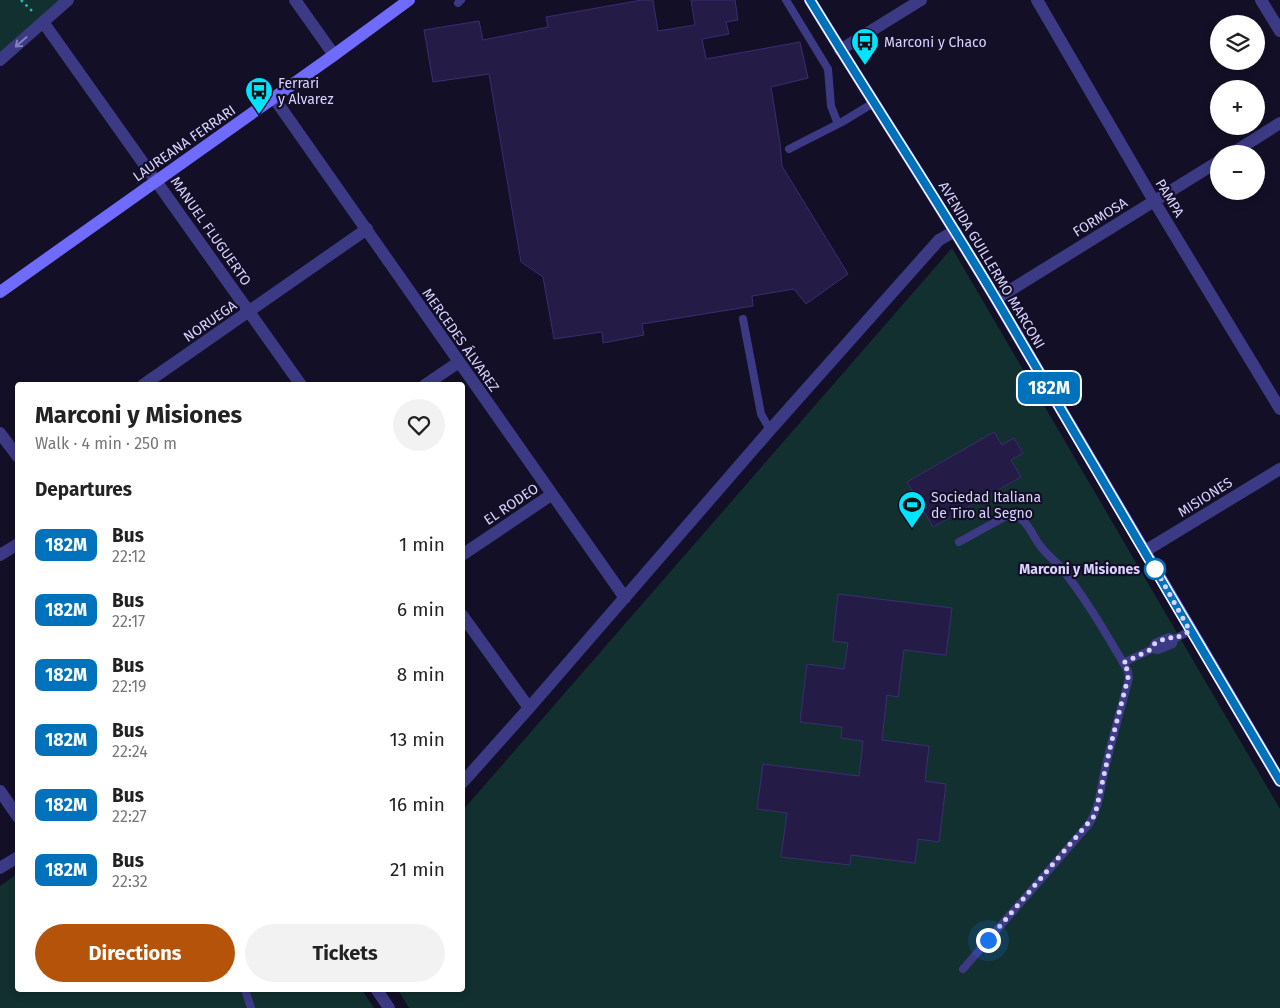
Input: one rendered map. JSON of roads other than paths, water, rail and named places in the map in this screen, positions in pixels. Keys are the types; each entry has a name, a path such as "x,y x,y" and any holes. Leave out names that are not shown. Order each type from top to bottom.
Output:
{"main road":[{"name":"LAUREANA FERRARI","path":"0,292 409,0"},
{"name":"AVENIDA GUILLERMO MARCONI","path":"810,0 996,299 1280,781"}],"street":[{"path":"0,60 68,0"},
{"path":"295,0 334,55"},
{"path":"840,50 922,0"},
{"name":"PAMPA","path":"1037,0 1154,201 1280,409"},
{"path":"1261,0 1280,31"},
{"name":"MANUEL FLUGUERTO","path":"43,22 299,382"},
{"name":"MERCEDES ÁLVAREZ","path":"274,98 625,598"},
{"path":"1245,145 1280,123"},
{"name":"FORMOSA","path":"996,299 1210,167"},
{"name":"NORUEGA","path":"147,382 367,229"},
{"path":"465,780 770,430 939,240 955,231"},
{"path":"429,382 459,362"},
{"path":"0,433 15,453"},
{"name":"MISIONES","path":"1145,551 1280,468"},
{"name":"EL RODEO","path":"465,553 551,495"},
{"path":"0,555 15,546"},
{"path":"465,619 529,708"},
{"path":"0,791 15,813"},
{"path":"0,868 15,859"},
{"path":"378,992 389,1008"}],"lane":[{"path":"786,0 828,69 831,106 838,124"},
{"path":"789,149 838,124 875,102"},
{"path":"744,319 761,414 770,430"},
{"path":"959,542 1008,515 1017,516 1025,522 1041,548 1062,569 1095,616 1128,671 1128,678 1095,815 963,969"},
{"path":"1123,663 1152,649 1155,643 1163,639 1169,637 1174,639 1190,631"},
{"path":"246,992 251,1008"}],"place":[{"name":"Marconi y Chaco","path":"865,66"},
{"name":"Ferrari y Alvarez","path":"259,115"},
{"name":"Sociedad Italiana de Tiro al Segno","path":"912,529"},
{"name":"Marconi y Misiones","path":"1155,569"}]}
